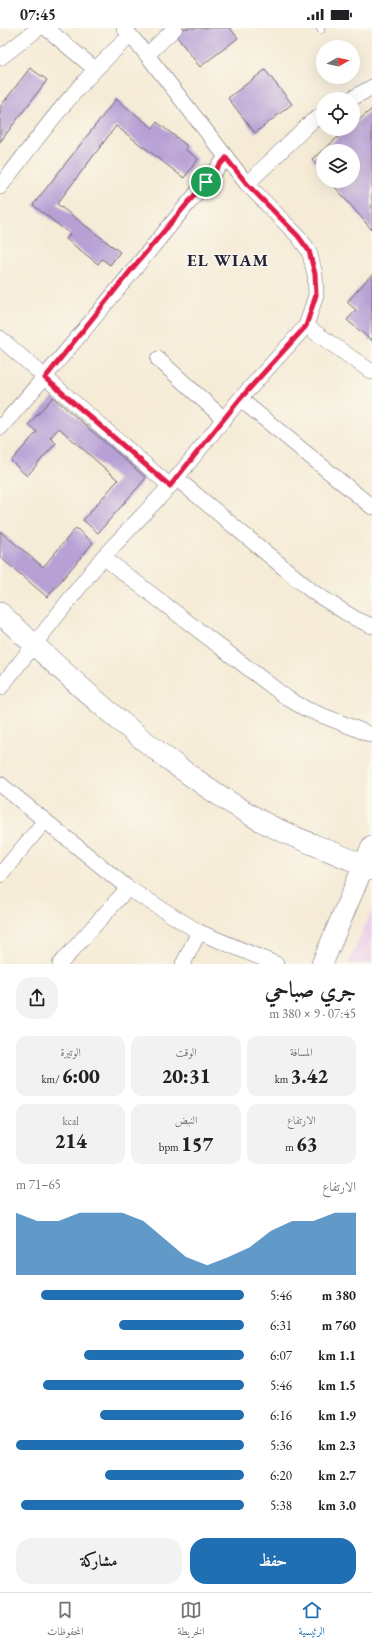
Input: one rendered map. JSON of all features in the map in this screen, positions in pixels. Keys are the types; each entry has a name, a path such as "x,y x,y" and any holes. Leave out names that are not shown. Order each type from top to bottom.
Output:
{"main road":[{"path":"0,613 99,704 204,787 255,818 368,868"},
{"path":"322,964 368,868 372,846"}],"street":[{"path":"0,58 39,28"},
{"path":"46,28 95,69"},
{"path":"147,55 175,28"},
{"path":"0,187 53,116 127,32 147,55 247,184 298,236 309,251 315,274 316,295 306,326 240,399 173,482 103,557 0,688"},
{"path":"360,93 372,86"},
{"path":"247,184 311,122 316,119"},
{"path":"0,428 45,378 131,270 226,158"},
{"path":"306,326 372,372"},
{"path":"0,338 45,378 173,482 313,592 354,618 372,626"},
{"path":"158,359 224,419"},
{"path":"240,399 372,507"},
{"path":"103,557 287,698 306,710 372,735"},
{"path":"0,784 44,822 128,888 199,932 276,964"},
{"path":"0,875 44,822"},
{"path":"60,964 128,888"},
{"path":"183,964 199,932"}],"shaded area":[{"path":"372,910 372,964 348,964"}],"building":[{"path":"180,28 230,28 238,38 200,67 174,33"},
{"path":"30,68 47,80 0,142 0,107"},
{"path":"265,70 292,104 255,133 228,98"},
{"path":"116,99 153,128 157,122 186,145 186,150 198,159 184,178 116,126 57,204 120,252 110,265 102,259 98,264 66,239 70,234 33,205"},
{"path":"372,109 371,229 336,188 360,188 360,144 330,144 340,136 360,136 360,119"},
{"path":"316,156 316,164 312,159"},
{"path":"372,274 372,341 347,320 356,310 347,302"},
{"path":"53,397 146,478 98,533 83,520 118,480 59,428 50,438 56,443 27,476 11,461 37,432 28,425"},
{"path":"76,528 93,543 47,597 0,557 0,531 43,567"}],"district":[{"name":"EL WIAM","path":"228,260"}],"route":[{"path":"226,158 247,184 298,236 309,251 315,274 316,295 306,326 240,399 170,486 45,378 131,270 206,182 226,158"}]}
